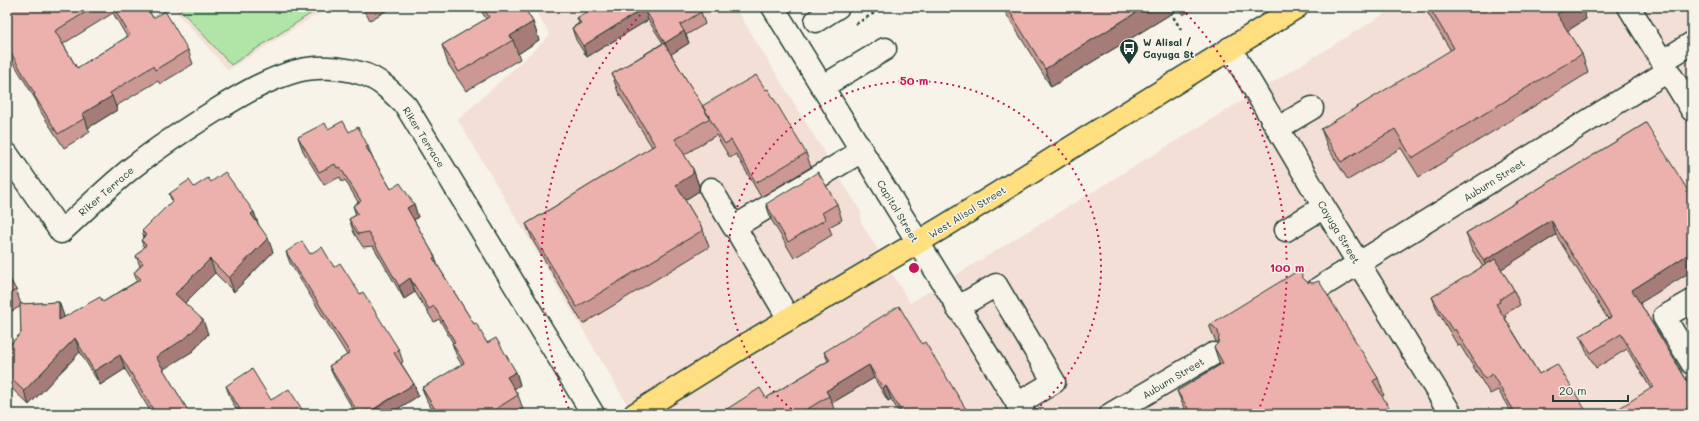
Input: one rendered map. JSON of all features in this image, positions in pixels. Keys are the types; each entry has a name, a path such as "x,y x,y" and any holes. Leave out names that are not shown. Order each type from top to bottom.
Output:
{"main road":[{"name":"West Alisal Street","path":"636,414 1297,7"}],"street":[{"name":"Capitol Street","path":"772,7 1020,409"},
{"path":"816,21 838,7"},
{"path":"1629,7 1692,110"},
{"name":"Auburn Street","path":"1319,288 1666,66 1692,43"},
{"name":"Cayuga Street","path":"1230,48 1284,125 1324,207 1451,414"},
{"path":"822,87 884,49"},
{"name":"Riker Terrace","path":"7,154 61,232 102,194 154,151 255,86 277,77 298,71 320,68 340,69 360,73 376,80 392,92 406,106 593,414"},
{"path":"1284,125 1312,108"},
{"path":"711,189 734,227 862,151"},
{"path":"1286,230 1324,207"},
{"path":"740,236 789,319"},
{"path":"957,308 996,285 1054,382 1020,409"},
{"path":"1692,301 1664,318 1692,363"},
{"name":"Auburn Street","path":"1112,414 1214,354"}],"path":[{"path":"1167,7 1182,31"}],"shaded area":[{"path":"172,7 329,7 228,70"},
{"path":"533,7 735,7 861,212 861,222 910,303 1396,7 1692,7 1692,414 1060,414 1056,409 1047,414 633,414 458,120 550,35"}],"green space":[{"path":"178,7 321,7 231,65"}],"building":[{"path":"7,7 94,7 55,31 77,68 130,35 113,7 147,7 153,18 165,11 188,50 155,70 153,66 110,93 112,96 82,114 85,118 58,134 34,95 35,94 7,46"},
{"path":"483,7 524,7 533,22 510,36 513,40 459,72 442,45 489,17"},
{"path":"595,7 698,7 701,12 680,25 684,31 665,43 644,8 583,46 572,28 581,23 577,18"},
{"path":"1007,7 1145,7 1045,69"},
{"path":"1429,7 1569,7 1557,14 1582,54 1412,158 1395,129 1341,162 1321,129 1454,48"},
{"path":"664,43 710,118 675,139 693,169 693,174 676,185 703,230 577,307 526,224 655,145 612,74"},
{"path":"756,75 766,90 768,89 806,153 756,183 731,140 725,144 702,106"},
{"path":"343,121 349,132 358,127 368,146 366,147 391,189 400,183 414,204 407,208 435,257 433,258 474,324 476,323 487,343 496,338 516,372 507,377 518,395 488,414 438,414 422,388 464,363 452,343 455,342 434,306 429,309 410,278 399,286 368,232 358,234 349,219 358,214 353,206 361,201 340,167 337,168 335,164 319,172 298,137 325,123 328,129"},
{"path":"1646,123 1692,197 1692,252 1632,290 1692,389 1692,414 1610,414 1653,387 1621,334 1591,353 1580,336 1611,317 1551,220 1484,261 1466,233"},
{"path":"225,172 254,212 251,214 268,238 229,278 210,259 175,294 203,320 187,337 156,357 190,414 156,414 120,355 94,371 75,338 24,391 7,375 7,348 21,333 20,304 59,302 59,320 100,297 103,302 141,279 134,273 143,263 136,256 146,245 141,240 146,235 142,231 173,200 169,194 189,180 194,187 208,178 211,182"},
{"path":"818,172 837,204 822,213 826,219 788,242 766,204"},
{"path":"302,241 310,254 322,247 334,267 340,263 360,294 363,292 399,350 394,353 414,384 369,412 368,410 359,414 329,366 350,353 286,252"},
{"path":"1495,259 1514,290 1499,300 1500,302 1496,304 1539,374 1557,364 1588,414 1516,414 1492,374 1485,379 1455,329 1453,331 1432,297"},
{"path":"1301,269 1302,277 1307,282 1313,283 1319,281 1378,378 1373,381 1393,414 1182,414 1189,410 1177,391 1223,363 1214,347 1218,343 1218,331 1213,326 1209,325"},
{"path":"7,274 16,290 7,295"},
{"path":"899,306 922,344 925,342 969,414 903,414 886,386 883,388 869,365 826,391 829,396 799,414 719,414 760,388 766,398 830,360 824,352"},
{"path":"252,369 271,400 289,389 305,414 236,414 241,411 226,386"},
{"path":"368,410 371,414 361,414"}],"place":[{"name":"W Alisal / Cayuga St","path":"1129,65"}]}
